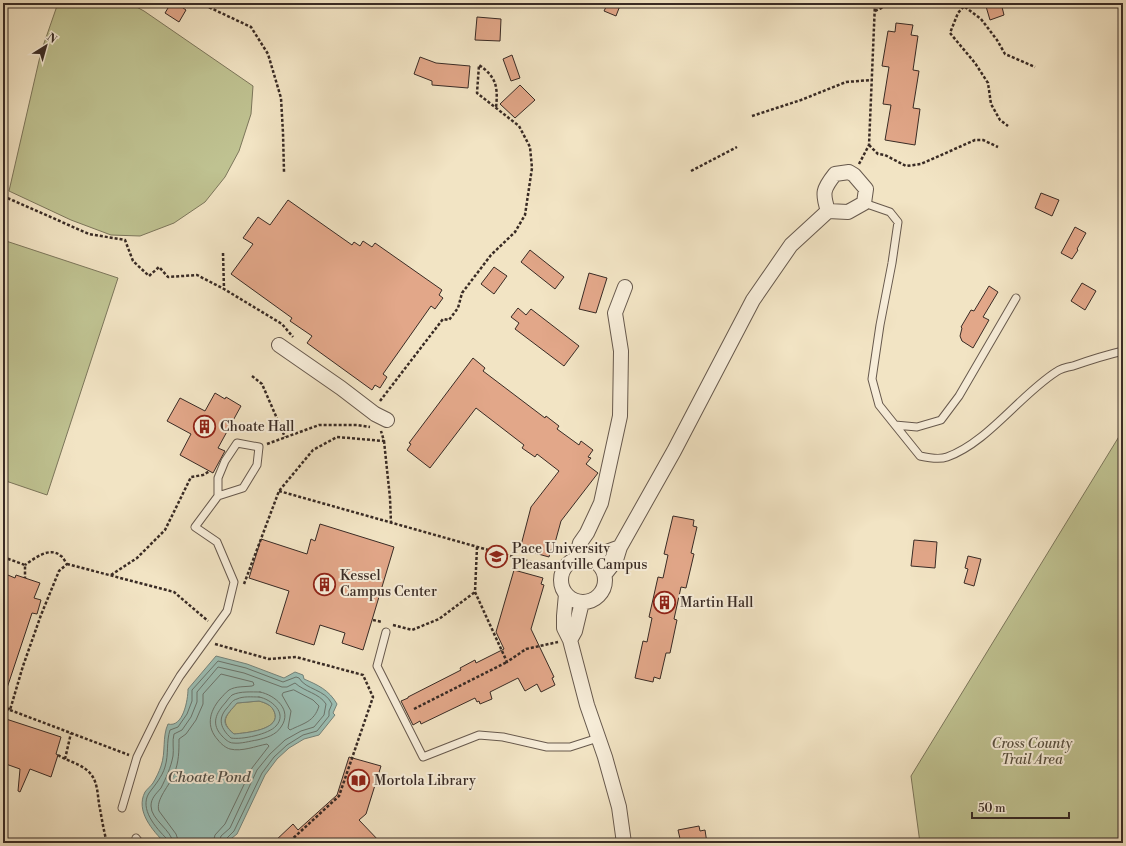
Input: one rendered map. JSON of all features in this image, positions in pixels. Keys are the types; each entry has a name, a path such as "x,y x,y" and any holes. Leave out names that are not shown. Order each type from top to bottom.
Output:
{"street":[{"path":"605,574 616,560 620,547 674,451 753,300 791,245 828,211 848,212 864,203 866,189 854,175 849,172 835,174 826,185 824,199 828,211"},
{"path":"587,560 591,546 587,533 601,503 620,416 620,351 616,313 625,287"},
{"path":"279,345 341,388 382,422"},
{"path":"587,560 601,567 605,574 604,588 596,599 589,602 582,602 571,598 566,594 561,583 563,571 571,562 587,560 620,547"},
{"path":"566,594 564,628 570,640 587,705 619,807 624,843"},
{"path":"570,640 575,630 582,602"}],"lane":[{"path":"864,203 890,212 898,222 872,379 879,405 920,456 932,458 947,457 985,434 1014,406 1057,371 1100,356 1123,351"},
{"path":"895,425 917,428 941,420 959,396 1016,298"},
{"path":"122,808 137,757 163,704 180,676 227,612 234,582 217,542 195,527 218,496 243,488 257,466 259,447 237,443 225,461 218,478 218,496"},
{"path":"386,632 377,666 423,757 479,735 503,738 547,747 570,747 598,738"}],"path":[{"path":"200,3 251,27 268,54 281,98 284,133 284,172"},
{"path":"854,175 869,145 875,3"},
{"path":"875,11 892,3"},
{"path":"968,3 958,13 950,33 976,63 988,83 991,104 1000,120 1008,126"},
{"path":"965,7 981,19 997,40 1005,54 1035,67"},
{"path":"391,523 390,498 382,422 377,405 443,319 449,320 458,308 462,293 490,254 515,232 525,215 532,168 530,147 519,126 496,108 477,93 479,65 489,72 498,89 496,108"},
{"path":"752,116 801,100 846,82 872,80"},
{"path":"869,145 878,154 885,155 906,166 921,164 976,140 983,140 998,147"},
{"path":"691,171 737,148"},
{"path":"3,196 89,234 124,240 133,261 148,276 159,267 168,277 197,275 224,289 282,324 294,339"},
{"path":"223,253 224,289"},
{"path":"252,376 262,384 285,437"},
{"path":"259,447 319,424 357,425 382,422"},
{"path":"243,586 280,492 313,450 337,437 384,441"},
{"path":"110,576 137,558 166,530 191,477 203,475 210,471"},
{"path":"280,492 563,571"},
{"path":"477,548 475,592 507,662"},
{"path":"25,565 42,554 53,553 61,555 67,564 174,592 215,627"},
{"path":"3,557 25,565"},
{"path":"10,710 23,666 41,615 59,571 67,564"},
{"path":"25,565 25,578"},
{"path":"373,620 412,630 439,619 475,592"},
{"path":"414,709 507,662 526,649 570,640"},
{"path":"205,641 270,659 296,657 363,675 373,697 339,796 288,843"},
{"path":"3,705 10,710 137,757"},
{"path":"65,759 71,733"},
{"path":"58,755 89,772 96,782 107,843"}],"green space":[{"path":"58,3 129,3 144,11 253,86 251,114 239,151 225,177 205,202 174,223 140,236 111,235 71,220 9,191 41,52"},
{"path":"3,240 118,278 47,495 3,480"},
{"name":"Cross County Trail Area","path":"1123,430 1123,843 920,843 911,776"},
{"path":"259,701 268,704 273,709 275,717 273,722 262,729 234,734 225,722 227,715 237,703"}],"water":[{"name":"Choate Pond","path":"216,656 247,664 284,678 295,672 303,675 304,679 327,692 337,704 333,713 335,715 319,735 304,739 289,748 277,759 265,775 237,834 227,842 165,843 151,827 142,806 142,799 145,792 154,781 161,766 166,729 168,724 173,724 181,718 186,706 188,689","holes":["259,701 266,703 273,709 275,717 273,722 262,729 234,734 226,726 225,718 227,715 237,703"]}],"building":[{"path":"171,3 176,3 186,10 179,22 165,13"},
{"path":"608,3 621,3 616,16 604,11"},
{"path":"985,3 1001,3 1004,15 990,20"},
{"path":"477,17 501,19 500,41 475,40"},
{"path":"896,23 913,25 911,35 918,36 913,70 919,71 913,108 920,109 915,145 885,140 891,105 883,104 889,67 882,66 888,31 895,32"},
{"path":"512,55 520,78 511,81 503,59"},
{"path":"420,57 436,63 470,66 468,88 432,85 432,81 414,74"},
{"path":"520,85 535,100 515,118 500,104"},
{"path":"1041,193 1059,200 1052,216 1035,208"},
{"path":"288,200 352,245 354,242 360,246 363,241 372,247 375,243 442,290 439,295 443,298 435,309 431,306 383,374 387,377 380,388 375,385 372,390 307,343 312,336 290,321 292,318 231,274 253,244 243,238 258,217 270,225"},
{"path":"1075,227 1086,233 1072,259 1061,253"},
{"path":"530,250 564,277 555,289 521,262"},
{"path":"494,267 507,276 494,294 481,284"},
{"path":"589,273 607,278 596,313 579,309"},
{"path":"1082,283 1096,291 1085,310 1071,301"},
{"path":"989,286 998,292 983,317 989,320 973,348 962,341 960,336 961,327 971,310 974,311"},
{"path":"518,308 526,315 531,309 579,346 564,366 515,329 519,323 511,317"},
{"path":"473,358 485,368 483,371 545,418 546,416 559,426 557,429 579,445 581,441 593,450 588,457 591,458 586,464 598,473 561,521 553,550 551,549 549,557 520,549 531,507 559,471 537,454 535,457 522,448 524,445 476,408 430,468 407,450 411,444 409,443"},
{"name":"Choate Hall","path":"215,393 225,399 226,397 241,406 218,448 225,451 213,473 180,455 191,434 167,421 180,398 205,411"},
{"name":"Martin Hall","path":"673,516 694,520 693,526 697,527 691,553 694,554 686,588 681,587 674,619 677,620 670,653 666,653 660,679 654,677 653,682 635,678 643,641 647,642 652,618 649,617 658,577 663,578 668,555 664,554"},
{"name":"Kessel Campus Center","path":"320,524 394,547 363,650 342,643 345,633 320,625 314,645 276,633 289,591 249,578 261,539 307,554 311,539 315,541"},
{"path":"914,540 937,542 935,568 911,566"},
{"path":"968,556 981,559 974,586 964,583 968,569 965,568"},
{"path":"514,570 543,578 541,584 544,585 531,629 554,677 552,678 555,685 541,692 537,684 525,691 518,678 490,692 492,699 480,704 475,698 421,724 420,721 413,725 401,701 461,670 460,668 475,660 476,663 504,649 496,632"},
{"path":"3,573 15,578 16,575 40,583 34,598 41,600 37,614 32,613 5,694 3,694"},
{"path":"3,718 61,737 56,754 58,755 51,777 30,769 20,792 18,791 20,769 3,763"},
{"name":"Mortola Library","path":"349,757 381,766 366,814 359,820 381,843 273,843 293,824 298,830 337,795"},
{"path":"699,826 700,831 705,830 707,843 681,843 678,830"}],"place":[{"name":"Choate Hall","path":"204,427"},
{"name":"Pace University Pleasantville Campus","path":"496,557"},
{"name":"Kessel Campus Center","path":"325,584"},
{"name":"Martin Hall","path":"665,603"},
{"name":"Mortola Library","path":"359,781"}]}
